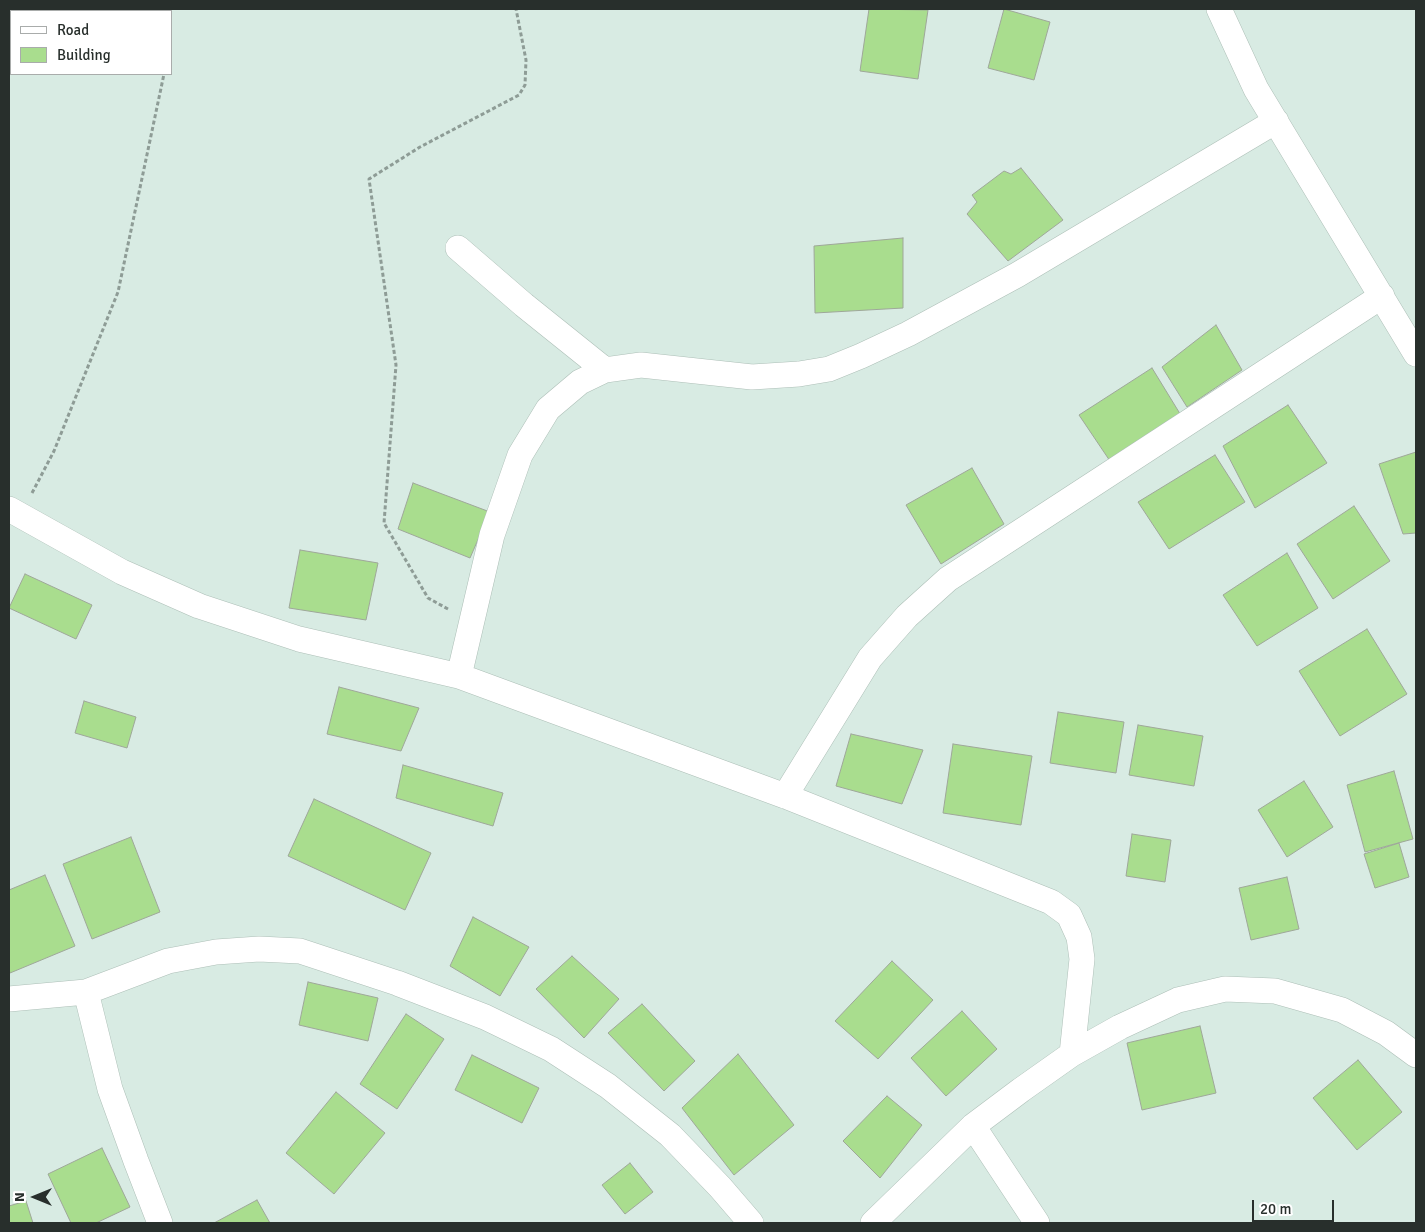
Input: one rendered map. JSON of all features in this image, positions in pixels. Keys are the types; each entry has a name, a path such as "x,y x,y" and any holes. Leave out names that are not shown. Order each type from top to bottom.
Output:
{"street":[{"path":"1219,9 1256,89 1416,354"},
{"path":"459,676 492,535 520,455 548,409 580,382 605,370 641,365 752,377 828,370 908,334 1017,275 1276,121"},
{"path":"458,248 524,305 605,370"},
{"path":"785,796 870,658 907,616 948,579 1382,296"},
{"path":"14,512 122,572 199,606 299,638 459,676 785,796 1051,902 1069,915 1079,936 1082,959 1072,1054"},
{"path":"9,999 86,992 168,961 216,952 259,949 300,951 397,983 485,1017 551,1049 608,1086 670,1135 720,1187 751,1223"},
{"path":"873,1223 973,1126 1072,1054 1120,1026 1178,1000 1225,989 1275,991 1342,1010 1386,1033 1416,1055"},
{"path":"86,992 110,1089 160,1223"},
{"path":"973,1126 1037,1223"}],"path":[{"path":"471,623 428,598 384,523 396,365 369,179 420,147 519,96 524,85 526,60 516,9"},
{"path":"14,512 54,451 118,292 164,75"}],"building":[{"path":"869,9 928,10 918,79 860,71"},
{"path":"1004,9 1050,22 1034,80 988,68"},
{"path":"1021,168 1063,220 1008,261 967,214 977,202 972,195 1004,171 1011,174"},
{"path":"903,238 903,308 815,313 814,246"},
{"path":"1216,325 1242,370 1187,407 1162,367"},
{"path":"1152,368 1182,417 1112,464 1079,415"},
{"path":"1288,405 1327,463 1255,508 1223,446"},
{"path":"1416,452 1416,533 1403,534 1379,464"},
{"path":"1215,455 1245,502 1169,549 1138,502"},
{"path":"972,468 1004,524 941,564 906,505"},
{"path":"413,483 490,512 470,558 398,529"},
{"path":"1354,506 1390,561 1333,599 1297,544"},
{"path":"300,550 378,563 366,620 289,608"},
{"path":"1287,553 1318,608 1257,646 1223,595"},
{"path":"25,574 92,605 76,639 9,608"},
{"path":"1367,629 1407,694 1340,736 1299,671"},
{"path":"339,687 419,708 401,751 327,734"},
{"path":"84,701 136,717 127,748 75,733"},
{"path":"1058,712 1124,722 1116,773 1050,763"},
{"path":"1138,725 1203,736 1194,786 1129,775"},
{"path":"851,734 923,750 902,804 836,786"},
{"path":"953,744 1032,756 1021,825 943,813"},
{"path":"403,765 503,793 493,826 396,798"},
{"path":"1394,771 1413,839 1365,852 1347,785"},
{"path":"1304,781 1333,827 1287,857 1258,810"},
{"path":"314,799 431,853 405,910 288,856"},
{"path":"1132,834 1171,840 1165,882 1126,876"},
{"path":"131,837 160,912 92,939 63,864"},
{"path":"1399,843 1409,877 1375,888 1364,854"},
{"path":"45,875 75,946 10,973 9,890"},
{"path":"1287,877 1299,929 1251,940 1239,888"},
{"path":"473,917 529,947 500,996 450,966"},
{"path":"572,956 619,999 584,1038 536,989"},
{"path":"892,961 933,1000 878,1059 835,1021"},
{"path":"308,982 378,998 368,1041 299,1025"},
{"path":"642,1004 695,1061 664,1091 608,1033"},
{"path":"962,1011 997,1049 946,1096 911,1058"},
{"path":"406,1014 444,1039 397,1109 360,1084"},
{"path":"1200,1026 1216,1093 1142,1110 1127,1043"},
{"path":"738,1054 794,1125 734,1175 682,1108"},
{"path":"472,1055 539,1088 522,1123 455,1090"},
{"path":"1358,1060 1402,1112 1357,1150 1313,1098"},
{"path":"336,1092 385,1133 334,1194 286,1153"},
{"path":"887,1096 922,1125 880,1178 843,1141"},
{"path":"102,1148 130,1207 96,1223 71,1223 48,1174"},
{"path":"630,1163 653,1192 625,1214 602,1185"},
{"path":"257,1200 270,1223 214,1223"},
{"path":"26,1201 33,1223 9,1223 9,1206"}]}
